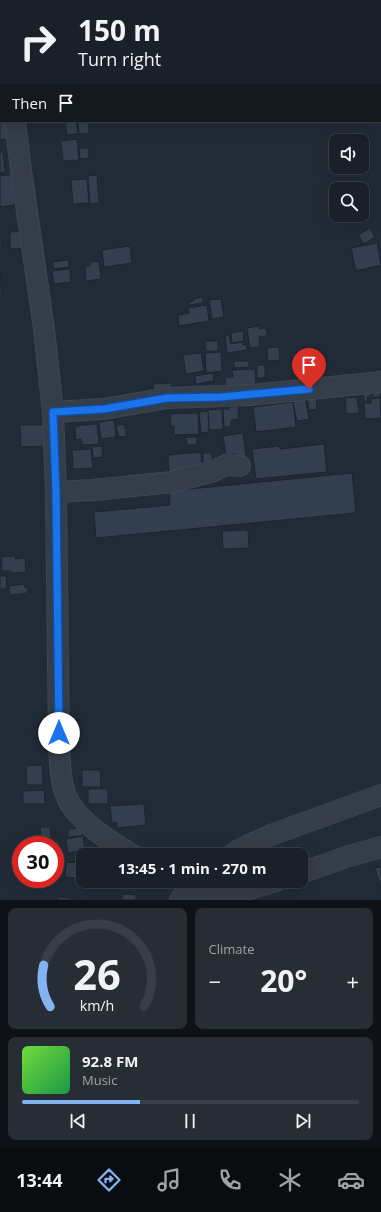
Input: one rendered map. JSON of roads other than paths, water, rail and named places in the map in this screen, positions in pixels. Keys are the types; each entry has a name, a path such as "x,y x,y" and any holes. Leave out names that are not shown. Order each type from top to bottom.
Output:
{"street":[{"path":"15,122 44,329 53,412 56,492 59,747 62,783 65,794 71,806 82,819 122,848"},
{"path":"53,412 104,409 167,398 251,395 381,382"},
{"path":"56,492 172,482 214,471 226,465 240,466"},
{"path":"243,848 271,835 381,795"},
{"path":"308,871 349,856 381,847"},
{"path":"190,888 201,892 231,893 253,888"}]}
